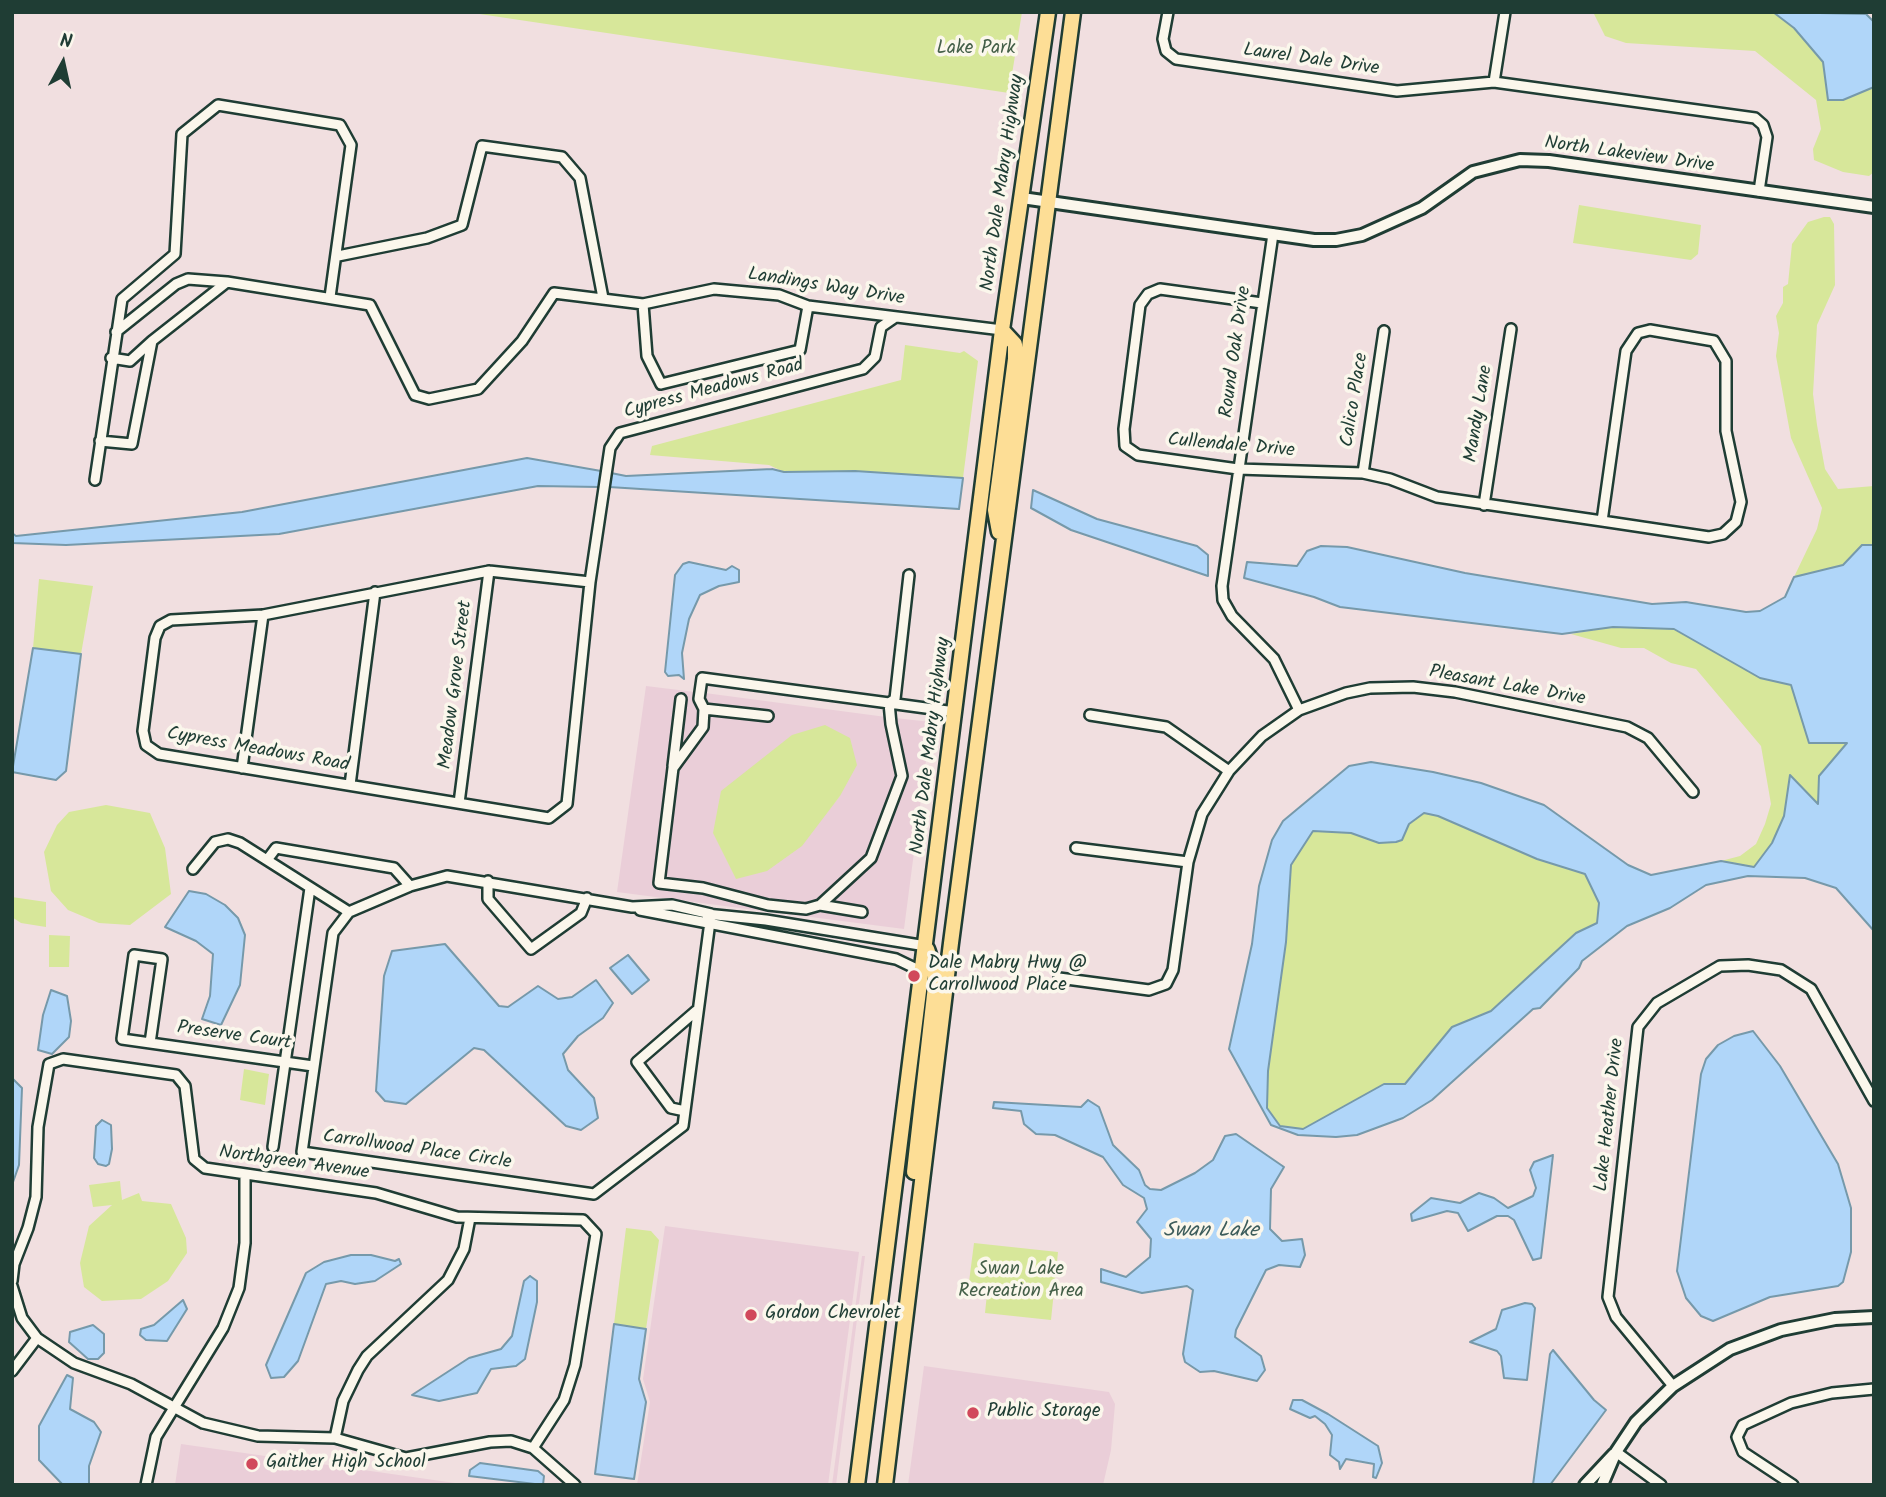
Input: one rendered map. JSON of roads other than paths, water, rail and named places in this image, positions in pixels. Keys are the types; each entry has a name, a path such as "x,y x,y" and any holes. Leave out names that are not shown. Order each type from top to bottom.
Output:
{"main road":[{"name":"North Dale Mabry Highway","path":"857,1485 1002,330 1048,12"},
{"path":"885,1485 1045,202 1073,12"},
{"path":"1002,330 1015,344 1015,359 995,510 1002,548"},
{"path":"919,1201 914,1170 935,972 926,946"}],"street":[{"name":"Laurel Dale Drive","path":"1168,12 1163,39 1166,51 1176,59 1396,91 1494,82 1755,118 1763,125 1767,137 1759,191"},
{"path":"1494,82 1505,12"},
{"path":"95,481 111,358 122,299 175,254 182,134 218,105 340,125 351,145 338,256 330,297"},
{"path":"338,256 427,238 462,225 482,146 562,157 580,178 603,298"},
{"name":"North Lakeview Drive","path":"1022,198 1314,240 1362,235 1422,208 1473,172 1520,160 1549,161 1874,207"},
{"name":"Round Oak Drive","path":"1273,234 1222,586 1223,600 1232,616 1274,659 1300,710"},
{"name":"Landings Way Drive","path":"116,332 188,279 227,282 370,305 415,395 429,399 478,389 522,341 554,293 643,304 715,289 779,295 808,306 1002,330"},
{"path":"111,358 130,361 227,282"},
{"name":"Cullendale Drive","path":"1262,303 1160,289 1148,294 1140,305 1124,429 1125,446 1138,455 1238,469 1363,473 1437,497 1484,505 1602,522 1709,537 1723,534 1736,522 1741,502 1726,431 1726,361 1714,341 1650,330 1638,333 1626,351 1602,522"},
{"path":"643,304 647,356 661,384 800,351 808,306"},
{"name":"Cypress Meadows Road","path":"590,582 489,571 262,615 171,620 160,626 155,638 142,732 146,745 159,754 549,818 567,804 590,582 610,448 620,433 863,369 875,357 881,327 894,318"},
{"name":"Mandy Lane","path":"1484,505 1511,329"},
{"name":"Calico Place","path":"1363,473 1384,331"},
{"path":"100,441 132,444 152,341"},
{"name":"Meadow Grove Street","path":"459,803 489,571"},
{"path":"890,703 895,699 909,575"},
{"path":"351,785 375,592"},
{"path":"242,768 262,615"},
{"path":"673,768 703,727 705,709 699,699 702,678 955,712"},
{"name":"Pleasant Lake Drive","path":"1059,978 1149,990 1166,984 1173,970 1188,862 1202,814 1228,771 1262,736 1300,710 1346,693 1370,688 1413,687 1455,692 1614,724 1647,738 1693,792"},
{"path":"681,699 659,883 704,888 768,905 806,909 820,905 862,912"},
{"path":"820,905 871,858 902,776 891,724 890,703"},
{"path":"705,709 768,716"},
{"path":"1090,715 1166,727 1228,771"},
{"path":"193,869 215,842 228,839 267,860 349,912 410,886 447,876 587,898 650,913 710,919 766,920 926,946"},
{"path":"267,860 276,848 394,868 410,886"},
{"path":"1076,848 1188,862"},
{"path":"488,881 488,899 526,948 531,949 581,914 587,898"},
{"path":"273,1147 310,888"},
{"path":"632,907 672,905 710,919 767,934 896,959 923,972"},
{"path":"767,934 768,905"},
{"name":"Carrollwood Place Circle","path":"349,912 333,933 302,1152 594,1194 682,1126 710,919"},
{"path":"838,947 841,932"},
{"name":"Preserve Court","path":"150,1043 162,959 134,955 122,1039 150,1043 313,1066"},
{"name":"Lake Heather Drive","path":"1673,1386 1616,1317 1608,1297 1638,1027 1657,1003 1720,966 1748,965 1782,970 1811,989 1874,1101"},
{"path":"685,1111 671,1108 637,1062 696,1011"},
{"name":"Northgreen Avenue","path":"63,1059 176,1075 186,1086 194,1158 205,1168 245,1175 376,1193 436,1212 470,1218 583,1220 596,1234 575,1365 564,1400 533,1448 501,1441 406,1458 335,1438 239,1433 203,1423 131,1384 74,1363 37,1338 22,1318 12,1283 14,1264 36,1197 38,1127 46,1071 53,1061 63,1059"},
{"path":"146,1485 153,1446 174,1406 223,1328 239,1288 245,1243 245,1175"},
{"path":"335,1438 343,1401 358,1370 368,1356 447,1280 464,1249 470,1218"},
{"path":"1585,1485 1616,1452 1636,1422 1673,1386 1730,1349 1781,1330 1835,1319 1874,1317"},
{"path":"12,1371 37,1338"},
{"path":"1793,1485 1744,1452 1737,1437 1743,1425 1791,1403 1832,1392 1874,1389"},
{"path":"533,1448 575,1485"},
{"path":"1602,1485 1616,1452"},
{"path":"1616,1452 1661,1485"}],"water":[{"path":"1773,12 1866,14 1874,22 1874,87 1843,100 1828,100 1823,62 1794,28"},
{"path":"527,458 601,471 599,487 538,486 279,534 66,545 12,543 12,533 16,536 242,512"},
{"path":"772,469 784,472 855,471 963,478 959,509 609,487 611,473 626,476"},
{"path":"1033,490 1097,519 1197,546 1208,555 1208,576 1071,530 1031,508"},
{"path":"1862,545 1874,545 1874,931 1836,888 1805,878 1748,876 1706,885 1670,908 1627,926 1582,961 1579,968 1540,1008 1533,1009 1432,1100 1403,1118 1357,1135 1336,1137 1298,1135 1271,1125 1229,1049 1252,944 1259,886 1272,840 1283,821 1349,766 1371,762 1433,772 1481,783 1544,805 1628,865 1651,875 1721,861 1754,867 1772,843 1784,816 1790,775 1818,804 1819,776 1847,743 1809,743 1791,685 1760,678 1674,629 1613,627 1562,634 1340,607 1244,578 1247,562 1297,566 1307,551 1321,546 1347,547 1465,573 1652,604 1686,602 1746,612 1760,611 1785,597 1794,577 1843,565","holes":["1424,813 1438,816 1537,859 1585,874 1599,903 1597,923 1576,933 1491,1011 1452,1027 1405,1084 1384,1084 1303,1129 1280,1126 1267,1108 1268,1071 1286,942 1291,865 1313,831 1351,833 1379,843 1396,842 1402,840 1409,824"]},
{"path":"689,562 726,570 732,566 739,570 739,582 719,586 700,595 689,619 682,653 684,679 679,675 668,676 665,672 675,575 683,564"},
{"path":"33,648 81,654 66,771 56,780 12,772"},
{"path":"189,891 206,894 225,905 238,918 245,935 240,985 221,1025 202,1019 210,996 213,954 196,941 165,927"},
{"path":"445,944 499,1006 508,1007 538,986 558,999 572,997 596,980 613,1003 603,1018 578,1036 563,1054 568,1070 594,1098 598,1118 581,1130 566,1126 484,1050 474,1048 406,1104 385,1101 376,1091 384,976 392,951"},
{"path":"628,955 649,980 632,994 610,968"},
{"path":"51,990 67,996 71,1021 69,1037 52,1054 38,1050 43,1015"},
{"path":"1753,1031 1780,1066 1838,1164 1851,1208 1851,1252 1843,1282 1838,1286 1770,1297 1713,1321 1701,1316 1686,1298 1677,1271 1701,1074 1706,1059 1718,1045 1734,1036"},
{"path":"13,1079 22,1088 19,1165 12,1185"},
{"name":"Swan Lake","path":"1088,1100 1099,1107 1113,1145 1139,1170 1145,1185 1150,1189 1161,1190 1195,1173 1213,1160 1225,1136 1236,1134 1284,1167 1271,1189 1270,1229 1282,1241 1302,1239 1305,1255 1300,1267 1279,1265 1266,1270 1236,1330 1235,1337 1261,1356 1265,1370 1257,1381 1214,1371 1200,1372 1185,1362 1183,1354 1193,1290 1187,1286 1142,1293 1101,1282 1101,1269 1126,1277 1150,1257 1151,1239 1137,1222 1147,1209 1144,1198 1123,1185 1103,1157 1055,1135 1036,1134 1024,1124 1021,1111 993,1108 994,1102 1081,1107"},
{"path":"102,1120 111,1125 112,1149 109,1164 106,1166 98,1164 94,1158 96,1126"},
{"path":"1553,1155 1541,1258 1533,1260 1514,1220 1508,1216 1497,1216 1468,1231 1458,1213 1447,1211 1412,1221 1411,1214 1431,1198 1460,1203 1479,1193 1494,1198 1508,1208 1533,1196 1536,1188 1530,1170 1534,1162"},
{"path":"351,1255 371,1255 395,1261 399,1259 401,1264 375,1281 326,1284 298,1361 284,1377 271,1378 266,1365 306,1273 324,1262"},
{"path":"530,1276 537,1281 537,1302 525,1359 516,1366 491,1369 477,1393 439,1401 412,1395 469,1358 501,1349 512,1336 524,1281"},
{"path":"183,1300 187,1309 167,1341 146,1340 140,1335 141,1329 154,1325"},
{"path":"1525,1303 1532,1304 1535,1308 1527,1380 1504,1378 1501,1356 1497,1351 1470,1342 1496,1329 1502,1310"},
{"path":"614,1324 646,1329 639,1379 646,1402 634,1479 595,1474"},
{"path":"93,1325 104,1334 104,1353 98,1359 88,1359 69,1342 70,1332"},
{"path":"1553,1350 1594,1400 1606,1410 1550,1485 1533,1485 1550,1354"},
{"path":"67,1375 73,1378 70,1409 94,1422 101,1432 89,1466 89,1485 63,1485 39,1460 39,1426"},
{"path":"1293,1400 1302,1400 1328,1414 1378,1446 1382,1463 1376,1478 1373,1477 1374,1464 1346,1459 1340,1469 1339,1462 1330,1455 1332,1435 1325,1424 1315,1416 1310,1418 1290,1409"},
{"path":"480,1463 538,1471 544,1476 543,1485 469,1476 470,1470"}],"place":[{"name":"Dale Mabry Hwy @ Carrollwood Place","path":"914,976"},
{"name":"Gordon Chevrolet","path":"751,1315"},
{"name":"Public Storage","path":"973,1413"},
{"name":"Gaither High School","path":"252,1464"}],"park label":[{"name":"Lake Park","path":"976,50"},
{"name":"Swan Lake Recreation Area","path":"1021,1282"}]}
